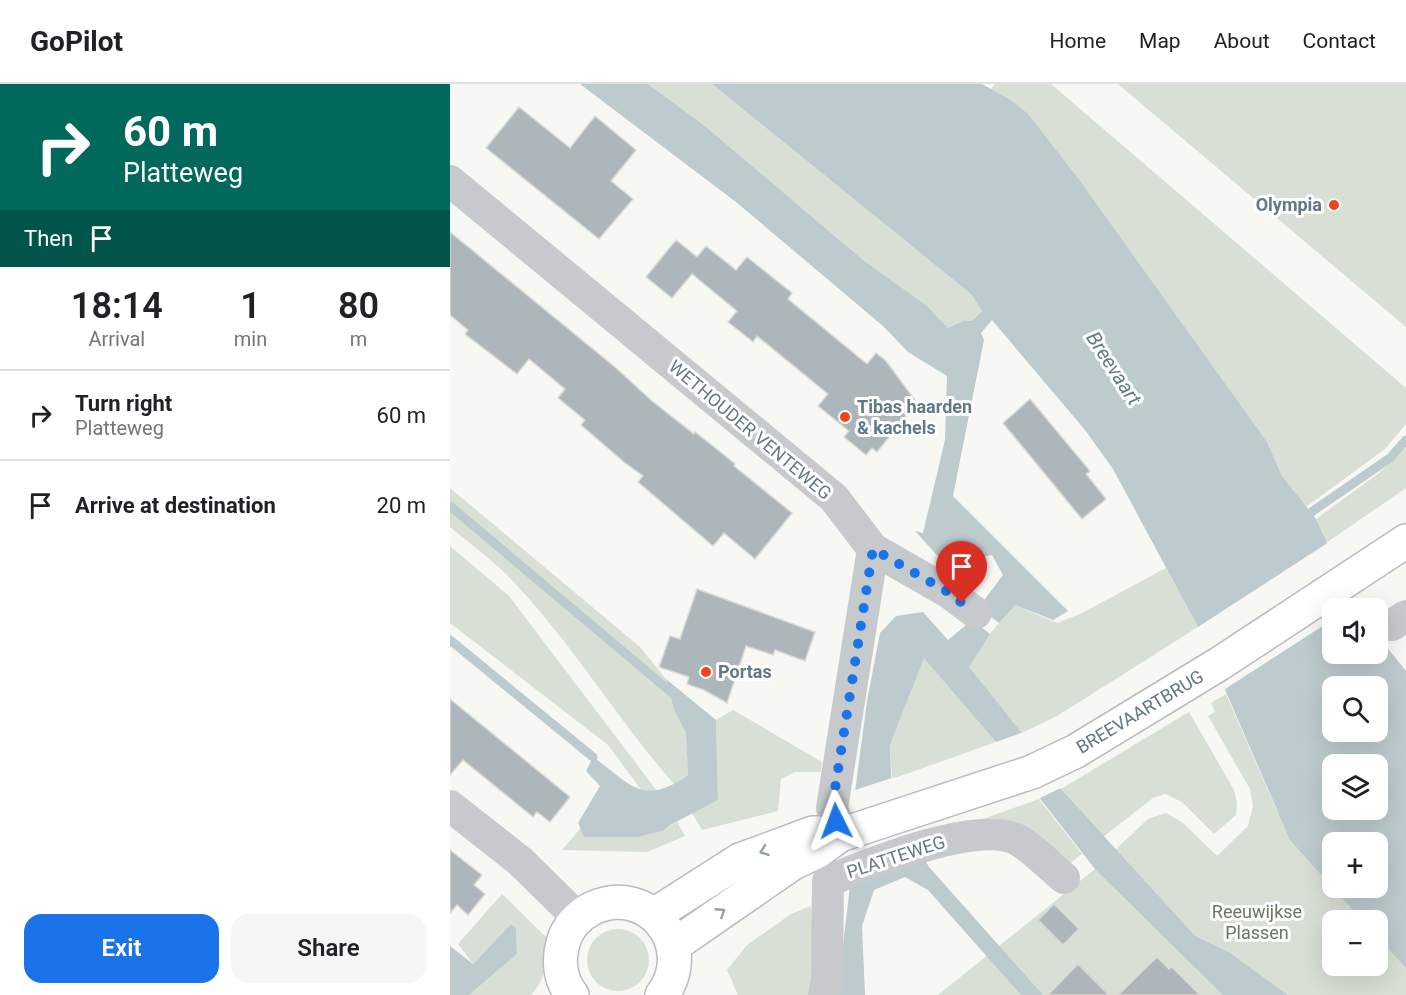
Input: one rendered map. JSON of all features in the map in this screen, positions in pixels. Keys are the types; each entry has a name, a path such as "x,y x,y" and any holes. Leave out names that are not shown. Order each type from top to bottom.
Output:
{"main road":[{"name":"BREEVAARTBRUG","path":"845,833 1032,772 1076,751 1219,664 1406,541"},
{"path":"654,915 740,860 813,833 845,833"},
{"path":"674,946 793,863 818,851 845,833"},
{"path":"559,988 561,951 570,928 578,918 595,907 615,902 636,905 654,915 664,926 674,946 674,971 662,995"}],"street":[{"name":"WETHOUDER VENTEWEG","path":"450,181 834,498 873,549"},
{"path":"845,833 832,808 873,549 948,592 976,613"},
{"path":"450,806 520,861 578,918"},
{"name":"PLATTEWEG","path":"824,995 827,981 828,881 932,844 963,836 994,833 1018,840 1064,878"}],"green space":[{"path":"648,84 712,84 971,294 982,311 972,321 963,321 948,328 926,305 863,260 705,126"},
{"path":"995,84 1051,84 1406,388 1406,424 1385,449 1306,507 1282,476 1267,442 991,89"},
{"name":"Olympia","path":"1118,84 1406,84 1406,327"},
{"path":"1406,448 1406,488 1326,543 1316,519 1379,473"},
{"path":"450,488 640,647 666,679 674,710 686,733 688,775 674,784 532,602 502,570 450,527"},
{"path":"450,546 509,596 657,791 642,791 608,745 450,623"},
{"path":"1166,568 1198,627 1057,716 1022,733 968,667 990,634 1014,605 1057,623 1080,614"},
{"path":"924,657 996,742 892,779 890,745"},
{"name":"Reeuwijkse Plassen","path":"1226,694 1276,809 1322,837 1322,898 1388,898 1388,895 1406,906 1406,995 938,995 1095,869 1148,819 1166,813 1183,823 1217,856 1248,826 1253,806 1250,789 1208,716 1215,712 1211,703"},
{"path":"733,710 822,762 821,772 795,772 781,779 778,811 702,830 692,813 718,800 716,720"},
{"path":"1189,712 1234,790 1237,802 1236,815 1214,834 1182,802 1165,794 1153,798 1103,837 1061,789"},
{"path":"1039,799 1082,854 1069,864 980,820"},
{"path":"677,822 685,836 647,852 562,850 581,828 664,830"},
{"path":"502,894 549,940 543,976 531,995 469,995 517,954 516,928 511,924 473,964 458,944"},
{"path":"811,906 819,962 816,995 738,995 727,970 747,945 791,914"},
{"path":"612,929 624,929 640,938 647,948 649,960 647,972 640,982 624,991 612,991 601,986 592,977 587,966 587,954 592,943 601,934"}],"water":[{"name":"Breevaart","path":"580,84 648,84 705,126 863,260 926,305 948,328 963,321 972,321 982,311 971,294 712,84 982,84 1012,101 1028,114 1077,177 1267,442 1282,476 1316,519 1352,598 1322,598 1322,664 1388,664 1388,649 1406,671 1406,968 1388,948 1388,910 1353,910 1342,898 1388,898 1388,832 1322,832 1322,876 1290,840 1198,627 1113,469 1085,430 992,320 981,333 984,340 953,496 1068,611 1053,620 1015,605 999,623 979,607 1003,575 992,555 945,564 915,531 923,533 945,440 947,376 908,352 883,326 736,202"},
{"path":"923,612 948,640 972,620 990,634 969,667 1022,733 1061,789 1195,936 1230,953 1288,995 1223,995 1095,869 996,742 924,658 890,745 892,803 929,867 1043,995 1021,995 928,890 905,877 874,890 862,926 865,995 837,995 849,895 855,792 867,701 880,633 896,616"},
{"path":"666,679 716,720 718,800 664,830 638,837 584,837 578,823 600,786 586,771 593,757 628,783 648,791 672,785 688,775 686,733 674,710"},
{"path":"511,924 516,928 517,954 469,995 450,995 450,946 473,964"}],"pier":[{"path":"1329,542 1355,598 1322,598 1322,626 1222,691 1195,629"},
{"path":"1024,732 1063,787 1036,800 993,743"},
{"path":"895,777 895,803 916,838 848,859 852,791"}],"building":[{"path":"519,107 570,148 595,116 636,150 611,181 633,199 599,239 486,148"},
{"path":"450,232 616,368 652,401 718,450 735,464 734,466 792,513 755,559 724,533 713,546 638,482 643,476 581,425 585,420 558,398 565,389 529,359 517,374 465,334 468,330 450,315"},
{"path":"676,240 697,257 706,246 736,270 747,257 792,293 788,299 867,364 876,353 886,361 917,403 877,452 872,448 866,455 844,437 849,431 818,406 828,394 757,336 753,342 728,322 737,311 692,274 672,298 646,277"},
{"path":"1030,399 1090,471 1086,474 1106,499 1082,519 1003,423"},
{"path":"697,589 815,632 805,661 775,650 773,655 746,646 727,703 704,690 687,684 689,677 659,667 670,636 680,639"},
{"path":"450,699 570,797 550,822 537,812 533,817 463,760 450,775"},
{"path":"450,850 482,875 474,885 485,894 468,915 457,905 450,913"},
{"path":"1054,904 1079,929 1063,945 1038,920"},
{"path":"1157,957 1169,969 1172,967 1200,995 1118,995"},
{"path":"1078,964 1109,995 1048,995"}],"waterway":[{"path":"1310,513 1390,458 1406,440"},
{"path":"450,506 677,697"},
{"path":"450,640 593,757"}],"place":[{"name":"Olympia","path":"1334,205"},
{"name":"Tibas haarden & kachels","path":"845,417"},
{"name":"Portas","path":"706,672"}],"route":[{"path":"836,821 832,808 873,549 948,592 962,603"}]}
